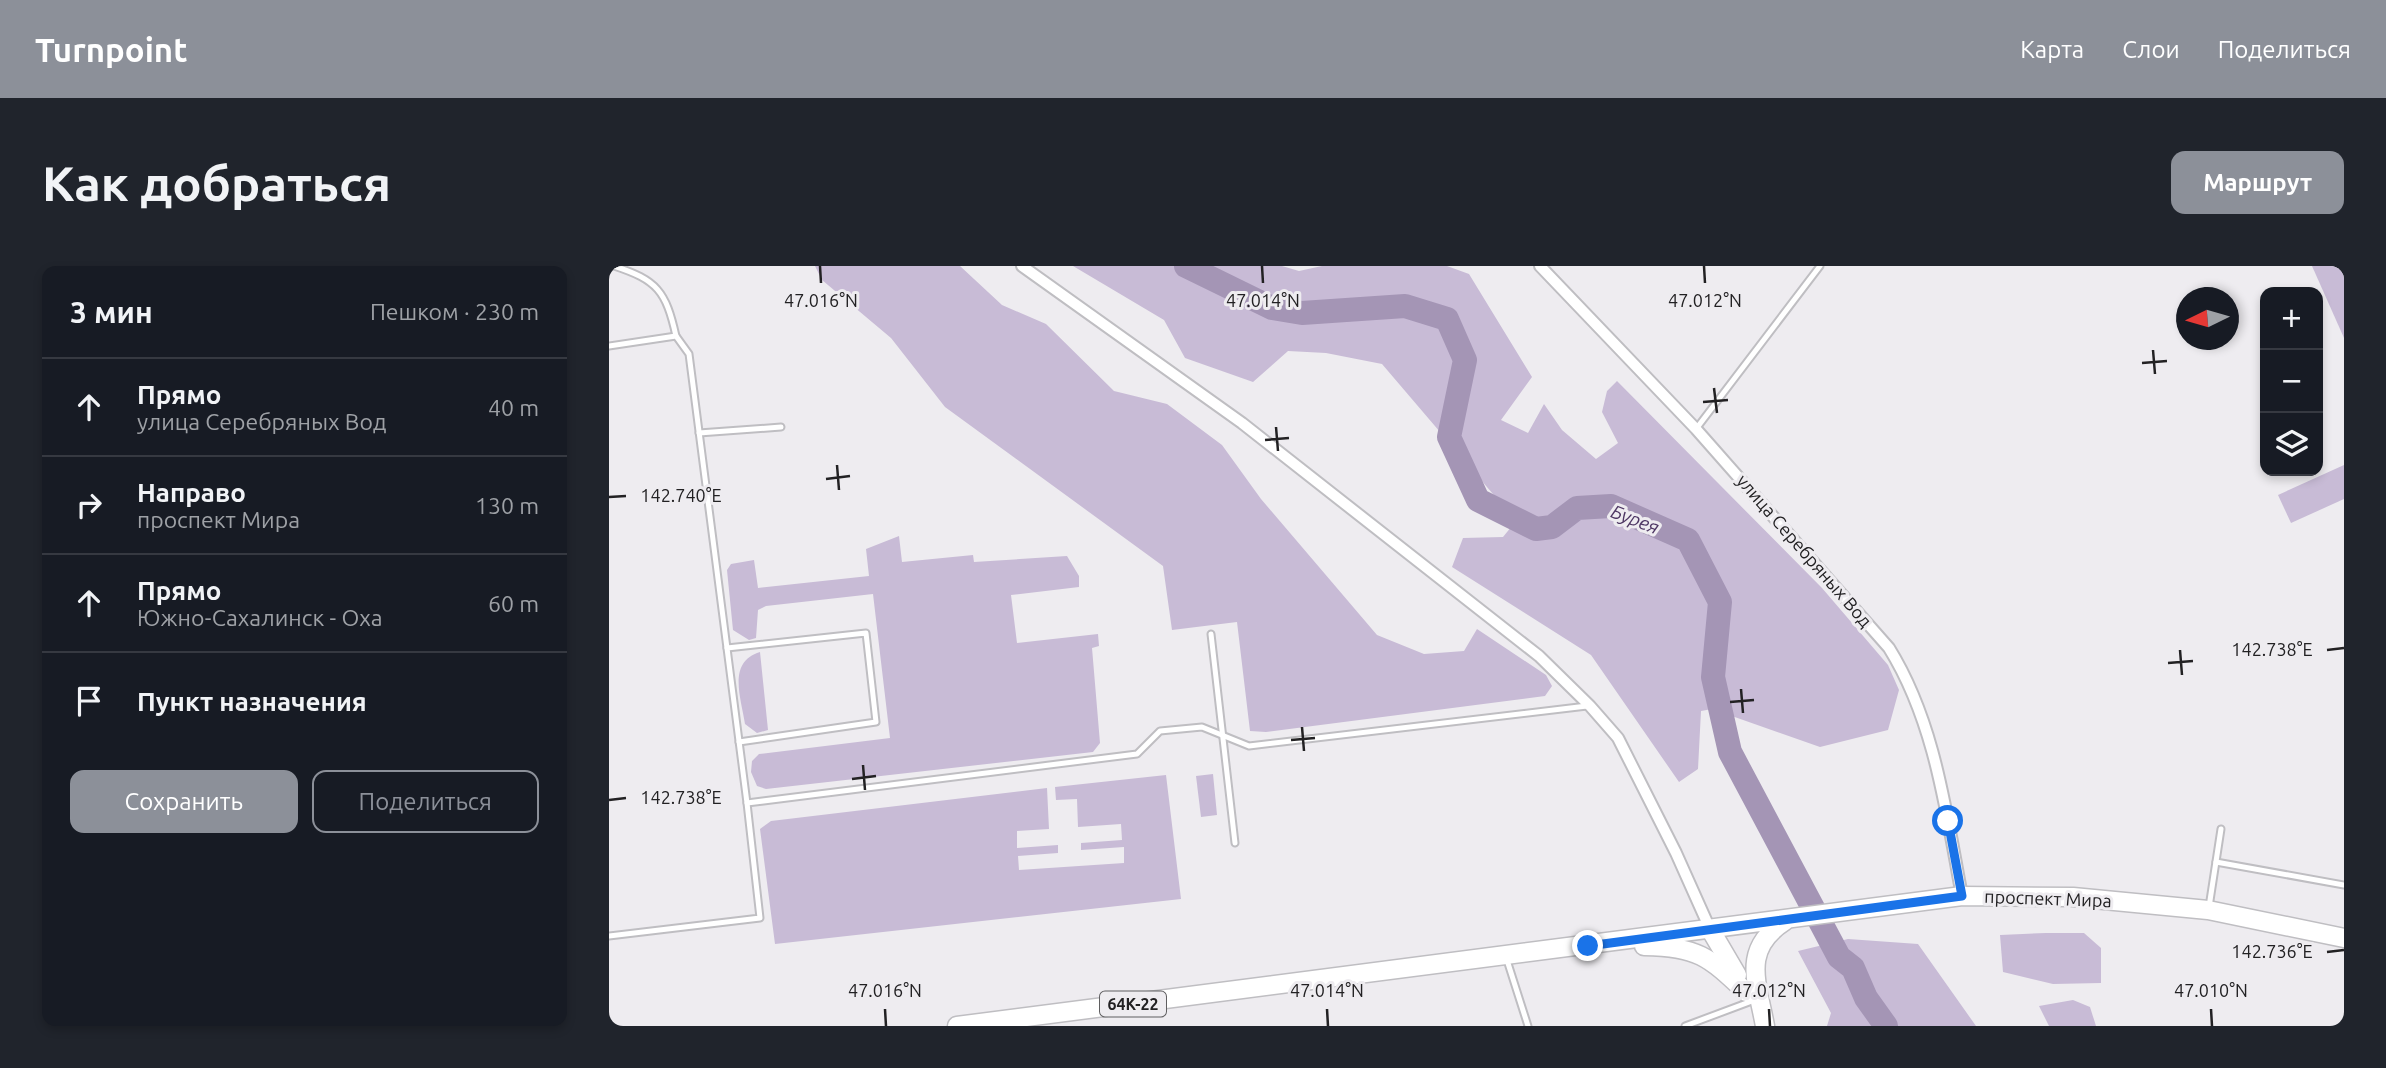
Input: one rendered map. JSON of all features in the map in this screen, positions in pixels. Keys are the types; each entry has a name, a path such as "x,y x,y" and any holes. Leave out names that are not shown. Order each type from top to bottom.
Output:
{"main road":[{"name":"проспект Мира","path":"1710,929 1962,896 2073,897 2209,910 2344,938"},
{"path":"1764,1026 1756,972 1757,947 1769,930 1794,917"},
{"name":"64К-22","path":"957,1026 1069,1019 1197,996 1710,929"},
{"path":"1710,929 1764,1026"},
{"path":"1588,946 1691,950 1711,958 1749,996"}],"street":[{"path":"1022,266 1242,423 1539,656 1618,738 1676,853 1710,929"},
{"name":"улица Серебряных Вод","path":"1539,266 1696,429 1889,648 1907,677 1926,728 1962,896"}],"lane":[{"path":"609,936 761,918 689,354 676,336 660,289 643,276 614,266"},
{"path":"1696,429 1820,266"},
{"path":"609,346 676,336"},
{"path":"699,433 781,427"},
{"path":"727,648 866,633 876,722 739,742"},
{"path":"1211,634 1235,843"},
{"path":"747,803 1137,754 1160,731 1202,727 1249,746 1590,706"},
{"path":"2209,910 2221,829"},
{"path":"2216,862 2344,885"},
{"path":"1506,957 1528,1026"},
{"path":"1685,1026 1749,996"}],"shaded area":[{"path":"815,266 960,266 1002,305 1046,324 1114,391 1167,404 1222,445 1261,499 1377,635 1424,654 1464,651 1477,629 1546,675 1552,686 1545,696 1266,732 1250,731 1237,622 1172,630 1163,566 945,407 891,338 822,280"},
{"path":"1073,266 1282,266 1299,271 1322,266 1447,266 1469,274 1532,377 1501,420 1528,433 1544,404 1562,430 1596,459 1618,443 1602,412 1607,391 1617,381 1822,588 1888,665 1899,690 1888,730 1820,747 1712,709 1701,711 1698,769 1679,782 1591,655 1452,567 1463,538 1503,537 1516,521 1382,364 1326,353 1288,351 1253,382 1185,358 1164,320"},
{"path":"2312,266 2344,266 2344,338 2323,287"},
{"path":"2344,465 2344,499 2291,523 2278,495"},
{"path":"899,536 902,562 973,555 974,562 1067,556 1079,576 1079,587 1011,595 1017,643 1098,634 1099,646 1092,648 1100,743 1093,752 766,789 757,786 751,772 752,761 759,754 890,738 873,594 766,606 758,610 756,638 749,640 733,630 727,570 731,564 754,560 758,588 869,576 866,549"},
{"path":"760,652 768,730 757,733 745,724 739,682 743,664"},
{"path":"1213,774 1217,815 1201,817 1196,776"},
{"path":"1166,775 1181,899 775,944 760,829 771,821 1047,788 1049,829 1017,831 1017,848 1058,845 1058,853 1018,856 1019,870 1124,863 1124,847 1081,850 1081,843 1122,840 1121,824 1078,827 1077,799 1056,800 1055,787"},
{"path":"2084,933 2101,948 2101,983 2053,984 2003,972 2000,935"},
{"path":"1848,939 1918,944 1976,1026 1827,1026 1831,1013 1798,951"},
{"path":"2073,1000 2090,1007 2096,1026 2049,1026 2039,1006"}],"waterway":[{"name":"Бурея","path":"1186,266 1272,308 1302,313 1405,306 1447,319 1465,360 1449,437 1478,500 1536,529 1552,527 1577,508 1611,506 1688,540 1720,602 1713,677 1730,752 1839,957 1853,968 1866,998 1886,1026"}],"route":[{"path":"1588,946 1962,896 1948,821"}]}
